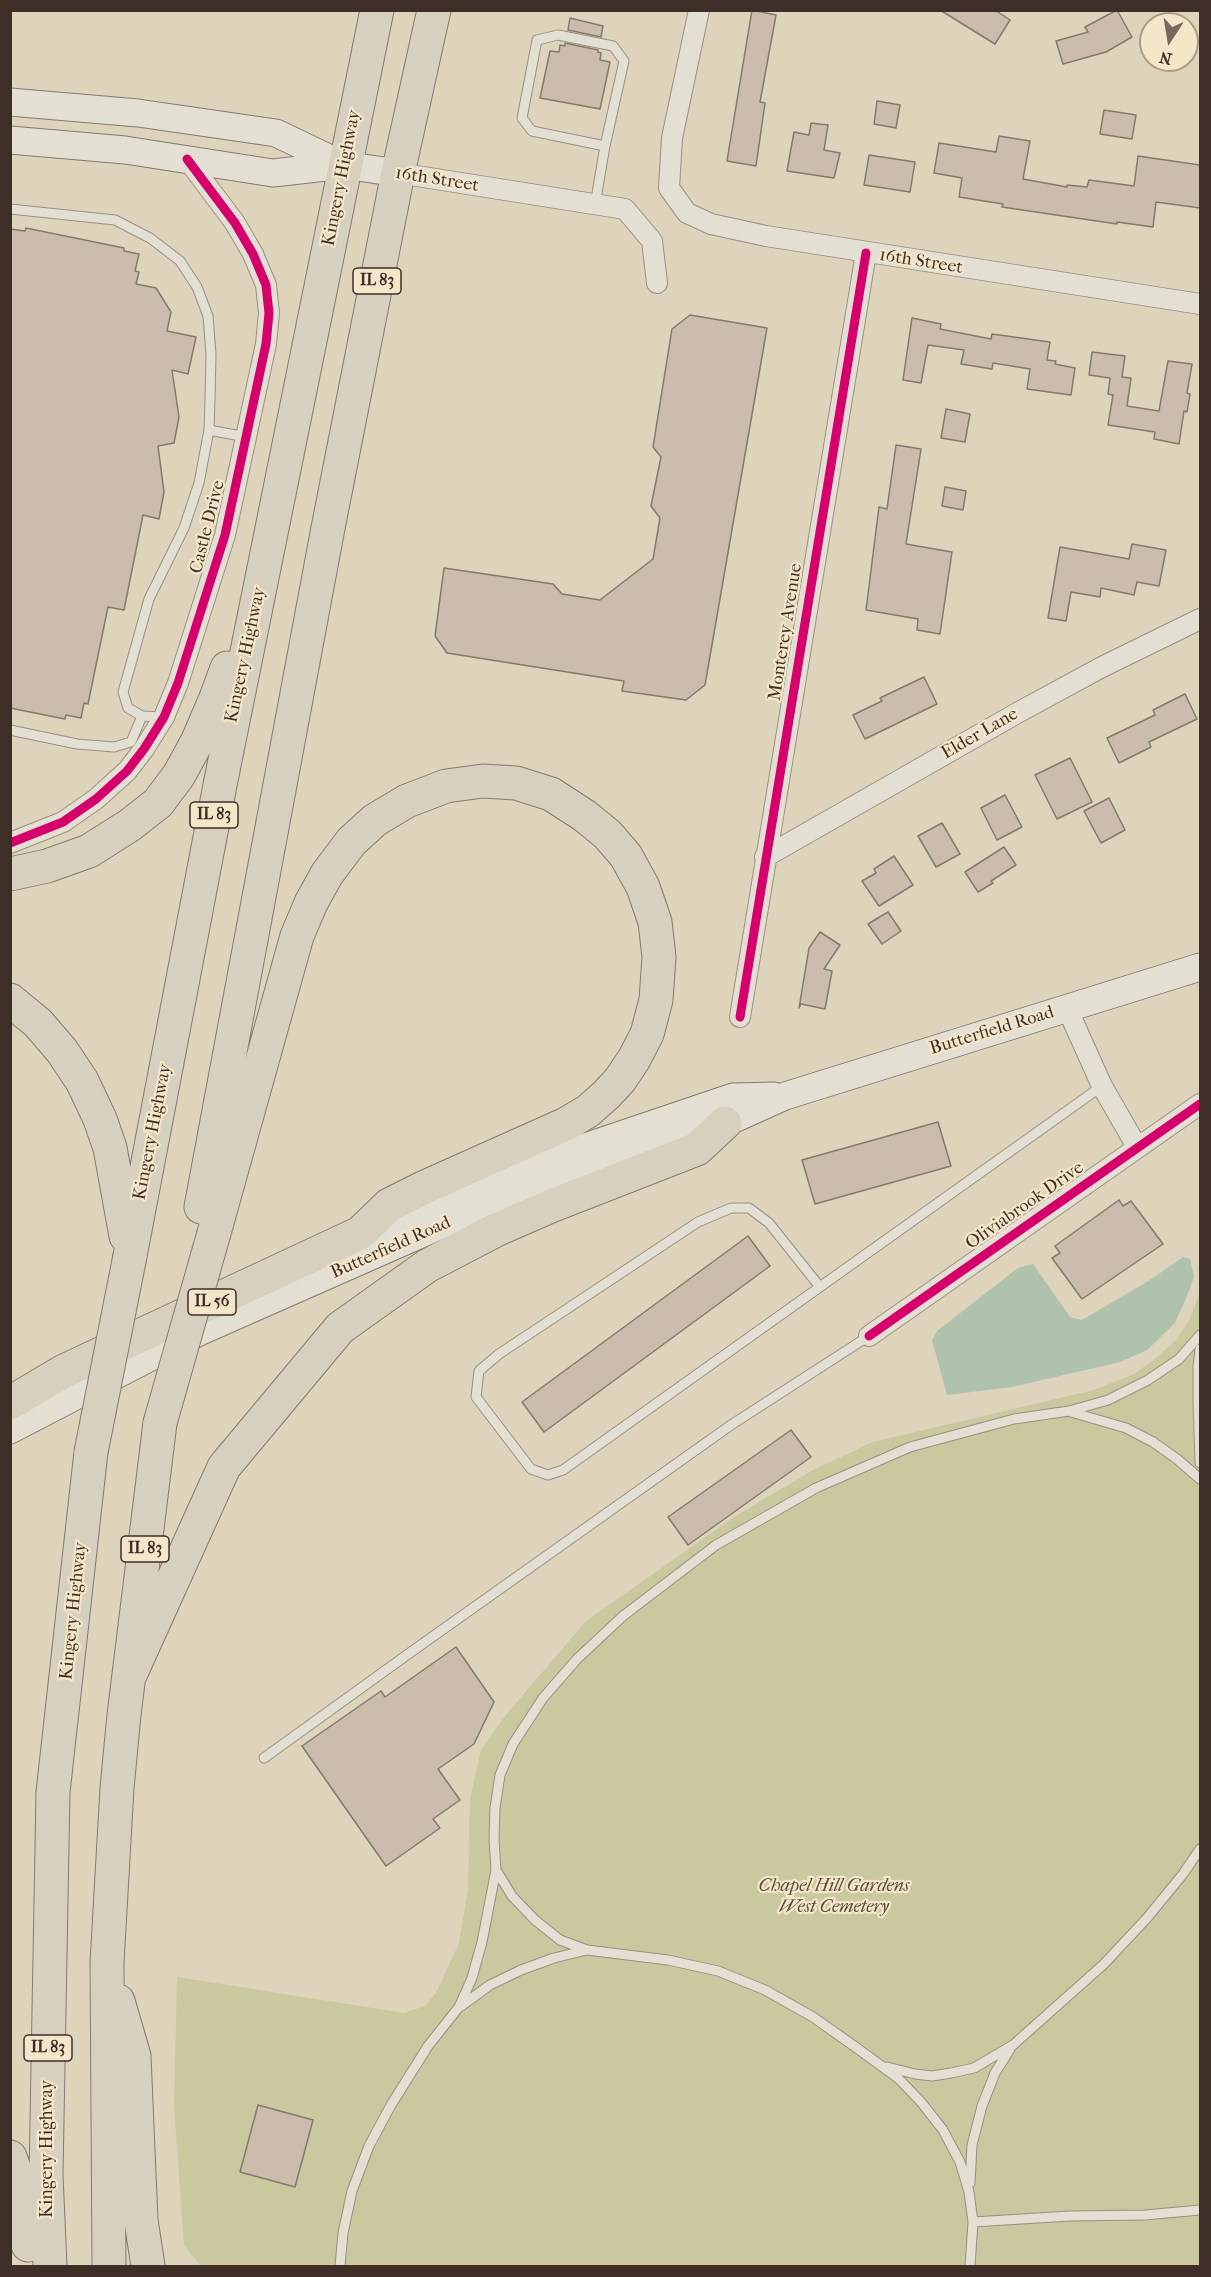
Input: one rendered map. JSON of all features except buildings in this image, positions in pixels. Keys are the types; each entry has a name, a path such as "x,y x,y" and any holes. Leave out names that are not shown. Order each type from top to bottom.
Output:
{"highway":[{"name":"Kingery Highway","path":"50,2266 46,2175 53,1792 91,1452 220,784 376,10"},
{"name":"IL 83","path":"109,2266 107,1963 117,1788 160,1423 204,1236 328,528 398,174 434,10"},
{"path":"10,874 47,866 89,851 130,825 158,802 179,775 198,740 216,698 242,622 303,376"},
{"path":"204,1236 297,936 327,874 351,843 375,820 407,801 446,786 483,781 516,783 551,794 585,816 608,835 626,856 643,887 655,922 660,957 656,1000 647,1034 620,1080 588,1111 566,1124 389,1205 360,1233"},
{"path":"10,1000 38,1023 62,1051 82,1081 100,1119 110,1148 130,1256"},
{"path":"130,1676 224,1467 340,1328 437,1261 496,1230 551,1206 697,1149 725,1123"},
{"name":"Butterfield Road","path":"10,1403 64,1371 360,1233"},
{"path":"10,1390 64,1371"},
{"path":"107,1963 134,2056 141,2220 148,2266"},
{"path":"10,2157 24,2196 29,2266"}],"main road":[{"name":"16th Street","path":"10,102 138,113 276,133 344,165 398,174"},
{"name":"16th Street","path":"15,144 125,150 273,173 344,165"},
{"name":"Butterfield Road","path":"10,1430 199,1332 437,1227 537,1188 725,1123 785,1096 1200,967"},
{"name":"Butterfield Road","path":"360,1233 526,1167 733,1097 785,1096"}],"street":[{"name":"16th Street","path":"699,10 672,138 669,188 687,213 711,224 866,253 1200,304"},
{"name":"Castle Drive","path":"10,843 63,822 96,799 127,771 144,749 164,717 178,683 225,535 266,344 269,313 266,285 253,255 234,224 187,159"},
{"name":"16th Street","path":"398,174 625,209 652,241 657,283"},
{"name":"Monterey Avenue","path":"740,1017 866,253"},
{"name":"Elder Lane","path":"765,857 1019,712 1102,667 1200,619"},
{"path":"1067,1008 1102,1086 1137,1147"},
{"name":"Oliviabrook Drive","path":"869,1336 1200,1104"}],"lane":[{"path":"595,205 605,146 624,61 613,46 558,35 537,40 522,118 532,131 605,146"},
{"path":"10,209 115,220 150,238 180,261 197,287 207,316 210,354 208,430 199,483 184,528 149,599 123,692 128,708 142,716 164,717"},
{"path":"208,430 246,437"},
{"path":"10,730 78,744 114,747 131,742 142,716"},
{"path":"820,1287 769,1223 749,1208 731,1208 698,1222 499,1354 479,1371 476,1396 531,1469 548,1475 563,1470 820,1287 1102,1086"},
{"path":"340,2266 352,2191 369,2146 391,2105 428,2046 459,2007 472,1978 483,1942 496,1870 495,1808 500,1775 513,1744 543,1698 576,1659 623,1616 716,1545 816,1488 910,1447 1014,1419 1069,1411 1108,1400 1148,1380 1179,1359 1200,1335"},
{"path":"264,1758 731,1425 869,1336"},
{"path":"1200,1348 1198,1400 1200,1463"},
{"path":"1069,1411 1125,1428 1153,1442 1200,1479"},
{"path":"882,2066 915,2074 942,2074 974,2068 1013,2045 1104,1964 1147,1918 1200,1849"},
{"path":"496,1870 512,1896 535,1920 560,1940 587,1950 668,1960 718,1971 765,1990 813,2017 898,2078 921,2102 942,2130 960,2162 969,2192 973,2222 970,2266"},
{"path":"459,2007 490,1984 521,1970 554,1958 587,1950"},
{"path":"969,2192 972,2145 982,2106 994,2073 1013,2045"},
{"path":"973,2222 1200,2211"}],"green space":[{"name":"Chapel Hill Gardens West Cemetery","path":"1200,1291 1200,2266 201,2266 184,2245 174,2107 177,1977 404,2013 425,2006 436,1993 459,1943 468,1890 470,1799 481,1750 505,1716 586,1621 734,1517 813,1470 873,1442 1094,1390 1134,1374 1176,1340 1189,1321"}],"shaded area":[{"path":"1183,1257 1190,1259 1194,1277 1187,1296 1175,1323 1147,1350 1120,1362 1012,1387 947,1395 932,1340 937,1331 1018,1268 1033,1264 1070,1317 1082,1320 1150,1280"}],"cycle path":[{"path":"10,843 63,822 96,799 127,771 144,749 164,717 178,683 225,535 266,344 269,313 266,285 253,254 235,223 187,159"},
{"path":"740,1017 866,253"},
{"path":"869,1336 1200,1104"}]}
